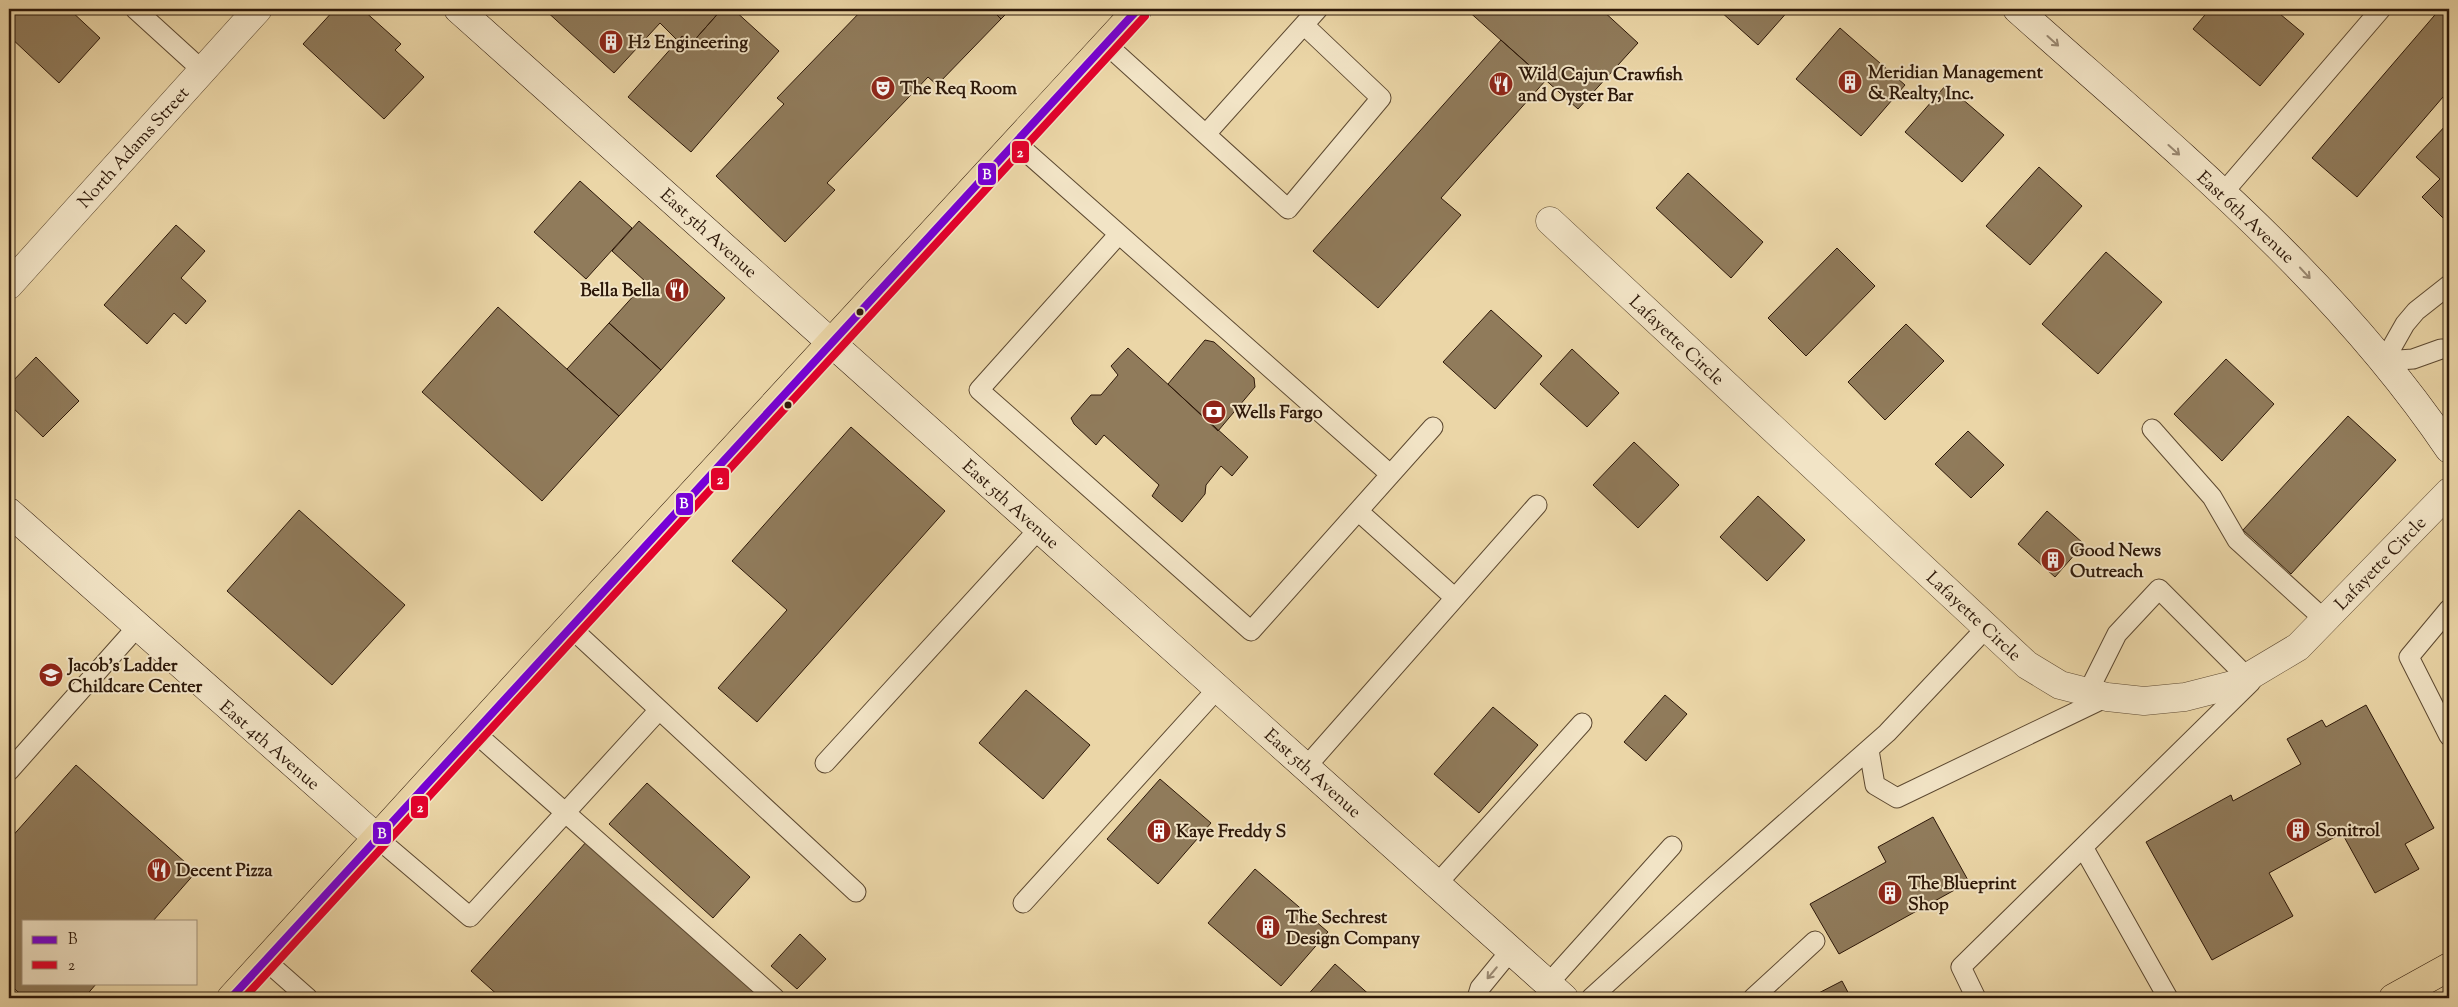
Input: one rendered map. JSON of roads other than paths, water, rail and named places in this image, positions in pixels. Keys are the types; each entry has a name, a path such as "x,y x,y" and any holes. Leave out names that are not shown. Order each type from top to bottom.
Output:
{"main road":[{"path":"231,998 569,626 1138,9"},
{"path":"2392,998 2449,968"}],"street":[{"name":"North Adams Street","path":"9,285 258,9"},
{"name":"East 5th Avenue","path":"458,9 1556,991"},
{"name":"East 6th Avenue","path":"2017,9 2223,193 2294,262 2384,361 2449,449"},
{"name":"Lafayette Circle","path":"1550,221 2027,665 2060,685 2097,694 2144,701 2185,697 2236,684 2298,647 2449,492"},
{"name":"East 4th Avenue","path":"9,512 376,837"}],"lane":[{"path":"135,9 202,70"},
{"path":"1206,134 1318,9"},
{"path":"2223,193 2381,9"},
{"path":"1106,44 1288,209 1381,98 1304,25"},
{"path":"1015,142 1390,474"},
{"path":"1119,234 979,390 1251,631 1433,427"},
{"path":"2384,361 2405,324 2416,311 2449,285"},
{"path":"2384,361 2413,359 2449,349"},
{"path":"2152,429 2212,497 2237,540 2325,620"},
{"path":"1306,767 1538,505"},
{"path":"1358,511 1455,598"},
{"path":"825,763 1038,529"},
{"path":"1868,750 1875,785 1897,798 2097,694 2117,634 2159,589 2256,673 1961,967 1976,998"},
{"path":"2449,609 2409,657 2449,736"},
{"path":"569,626 856,892"},
{"path":"9,771 137,627"},
{"path":"1591,998 1887,733 1987,627"},
{"path":"1023,903 1218,688"},
{"path":"376,837 470,917 659,710"},
{"path":"1437,884 1582,723"},
{"path":"473,731 776,998"},
{"path":"1556,991 1672,846"},
{"path":"2083,847 2168,998"},
{"path":"1753,998 1815,941"},
{"path":"1477,998 1480,988 1511,950"},
{"path":"265,960 308,998"}],"place":[{"name":"H2 Engineering","path":"611,42"},
{"name":"Meridian Management & Realty, Inc.","path":"1850,82"},
{"name":"Wild Cajun Crawfish and Oyster Bar","path":"1501,84"},
{"name":"The Req Room","path":"883,88"},
{"name":"Bella Bella","path":"677,290"},
{"name":"Wells Fargo","path":"1214,412"},
{"name":"Good News Outreach","path":"2053,560"},
{"name":"Jacob's Ladder Childcare Center","path":"51,675"},
{"name":"Sonitrol","path":"2298,830"},
{"name":"Kaye Freddy S","path":"1159,831"},
{"name":"Decent Pizza","path":"159,870"},
{"name":"The Blueprint Shop","path":"1890,893"},
{"name":"The Sechrest Design Company","path":"1268,927"}]}
